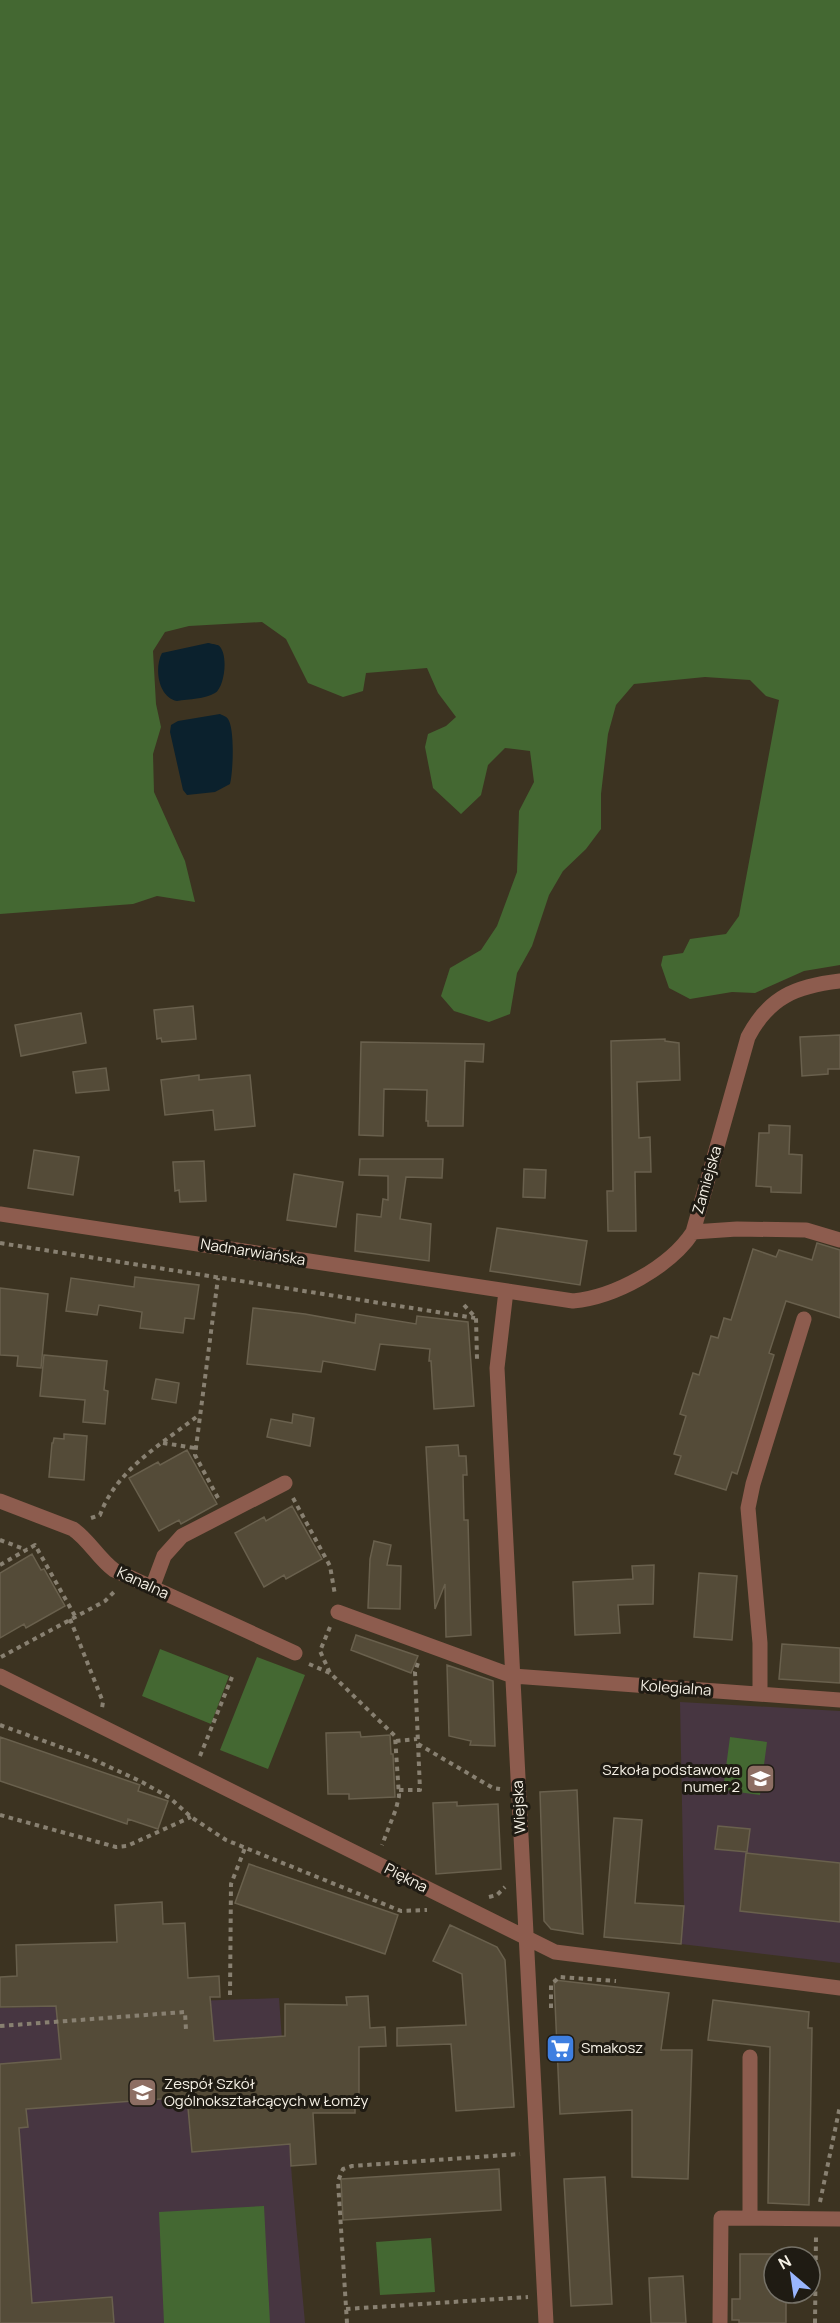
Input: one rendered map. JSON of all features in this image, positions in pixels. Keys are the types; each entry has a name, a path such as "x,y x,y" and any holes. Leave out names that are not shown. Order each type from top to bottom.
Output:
{"street":[{"name":"Zamiejska","path":"507,1291 573,1301 590,1299 608,1293 658,1267 681,1248 693,1232 741,1058 756,1021 778,1000 815,984 840,981"},
{"name":"Nadnarwiańska","path":"0,1214 507,1291"},
{"path":"693,1232 747,1229 806,1230 840,1240"},
{"name":"Wiejska","path":"507,1291 497,1368 546,2323"},
{"path":"760,1694 760,1643 748,1508 753,1484 804,1319"},
{"path":"152,1588 164,1556 188,1532 226,1513 286,1489"},
{"name":"Kanalna","path":"0,1501 73,1529 81,1535 102,1561 114,1570 295,1653"},
{"path":"338,1612 513,1676"},
{"name":"Piękna","path":"0,1676 555,1952 840,1988"},
{"name":"Kolegialna","path":"513,1676 840,1700"},
{"path":"750,2057 750,2218"},
{"path":"720,2323 721,2218 840,2219"}],"path":[{"path":"0,1244 476,1318"},
{"path":"218,1278 195,1455 226,1513"},
{"path":"73,1529 80,1522 100,1515 106,1498 121,1478 199,1415"},
{"path":"162,1443 195,1448"},
{"path":"286,1489 330,1566 338,1612 324,1638 320,1651 330,1673"},
{"path":"0,1540 27,1550"},
{"path":"0,1565 35,1545 75,1616"},
{"path":"0,1657 105,1601 115,1592 124,1575"},
{"path":"70,1619 103,1702 101,1708"},
{"path":"399,1790 420,1790 415,1672 425,1643"},
{"path":"317,1667 330,1673 392,1731 396,1741 399,1790 396,1809 381,1847"},
{"path":"200,1757 232,1677"},
{"path":"0,1725 116,1769 170,1798 191,1816 226,1840 401,1911 427,1910 437,1914"},
{"path":"396,1741 417,1742 493,1788 501,1789"},
{"path":"0,1815 116,1847 127,1846 191,1816"},
{"path":"230,1995 231,1884 245,1848"},
{"path":"552,2010 551,1985 559,1977 593,1982 617,1982"},
{"path":"0,2026 184,2012 186,2030"},
{"path":"815,2323 817,2218 840,2106"},
{"path":"347,2323 338,2181 343,2169 352,2166 521,2154"},
{"path":"346,2309 528,2296"}],"shaded area":[{"name":"Szkoła podstawowa numer 2","path":"680,1702 840,1711 840,1963 681,1944 684,1906"},
{"name":"Zespół Szkół Ogólnokształcących w Łomży","path":"279,1998 305,2323 0,2323 0,2008"}],"green space":[{"path":"0,0 840,0 840,965 804,971 755,993 732,992 690,999 669,988 661,965 663,956 683,953 690,939 726,934 739,916 779,700 766,696 750,680 705,677 634,684 616,705 608,734 601,794 601,829 586,849 563,871 549,895 532,946 517,973 510,1014 489,1022 454,1011 441,996 450,968 481,950 497,926 517,872 519,811 534,782 530,751 505,748 488,765 481,795 461,814 433,788 425,747 428,734 446,726 456,717 438,693 427,668 366,673 363,691 343,697 308,683 286,639 262,622 189,626 165,632 153,651 156,704 161,727 153,754 154,792 185,861 195,902 157,896 133,904 0,914"},
{"path":"160,1649 229,1676 211,1724 142,1696"},
{"path":"257,1657 305,1675 268,1769 220,1750"},
{"path":"730,1737 767,1742 760,1795 723,1790"},
{"path":"264,2206 270,2323 164,2323 159,2212"},
{"path":"431,2238 435,2292 380,2295 376,2242"}],"water":[{"path":"208,643 218,645 224,655 223,677 218,690 202,698 177,701 171,698 159,681 158,666 162,653"},
{"path":"220,714 228,719 232,732 233,761 230,784 215,792 187,795 183,790 170,732 171,725 178,721"}],"building":[{"path":"193,1006 196,1039 162,1042 161,1038 157,1039 154,1010"},
{"path":"81,1013 86,1043 21,1056 15,1025"},
{"path":"840,1035 840,1069 828,1069 828,1074 802,1076 800,1037"},
{"path":"665,1039 665,1041 679,1043 680,1080 637,1082 639,1138 650,1137 651,1172 635,1172 636,1231 608,1231 607,1191 613,1191 611,1041"},
{"path":"361,1042 484,1044 483,1062 465,1061 463,1126 428,1126 428,1121 426,1121 427,1090 384,1089 383,1136 359,1135"},
{"path":"106,1068 109,1090 76,1093 73,1072"},
{"path":"199,1075 199,1080 250,1075 255,1126 215,1130 213,1110 165,1115 161,1080"},
{"path":"769,1125 790,1126 789,1154 802,1155 801,1193 771,1192 771,1187 756,1186 759,1133 769,1133"},
{"path":"34,1150 79,1157 73,1195 28,1188"},
{"path":"360,1159 443,1159 442,1178 406,1177 400,1219 431,1224 429,1261 355,1251 357,1214 381,1217 383,1199 388,1200 388,1176 359,1175"},
{"path":"204,1161 206,1201 180,1202 179,1190 175,1191 173,1162"},
{"path":"524,1169 546,1170 545,1198 523,1197"},
{"path":"294,1174 343,1182 336,1227 287,1220"},
{"path":"497,1228 587,1241 580,1285 490,1271"},
{"path":"817,1243 840,1250 840,1318 786,1301 769,1353 774,1355 737,1474 732,1472 726,1490 675,1474 681,1456 674,1454 686,1416 680,1414 693,1373 699,1375 711,1336 718,1338 724,1318 731,1320 753,1249 776,1257 779,1250 812,1260"},
{"path":"135,1277 199,1285 194,1319 185,1318 183,1333 140,1328 142,1312 99,1305 97,1315 66,1311 71,1278 134,1287"},
{"path":"0,1288 48,1294 41,1368 17,1366 18,1356 0,1355"},
{"path":"253,1308 355,1323 356,1314 416,1324 417,1316 468,1322 474,1406 434,1409 430,1349 380,1344 375,1370 323,1361 321,1372 247,1364"},
{"path":"44,1355 107,1361 104,1390 108,1391 105,1424 83,1422 85,1400 40,1396"},
{"path":"156,1379 179,1383 176,1403 152,1399"},
{"path":"293,1414 314,1418 310,1446 267,1437 271,1419 292,1423"},
{"path":"64,1434 87,1436 84,1480 49,1477 52,1443 54,1438 64,1439"},
{"path":"458,1445 459,1456 466,1456 467,1475 463,1475 464,1520 468,1520 471,1635 446,1637 445,1584 435,1609 426,1447"},
{"path":"187,1450 217,1504 181,1524 179,1520 159,1531 129,1478 158,1462 160,1465"},
{"path":"292,1506 322,1559 286,1579 284,1575 264,1587 235,1533 264,1517 266,1521"},
{"path":"374,1541 391,1545 387,1565 401,1566 400,1609 368,1608 370,1559"},
{"path":"32,1554 41,1570 44,1569 65,1606 26,1628 24,1624 0,1638 0,1573"},
{"path":"654,1565 653,1604 618,1605 620,1633 575,1635 573,1582 633,1579 632,1566"},
{"path":"699,1573 737,1576 732,1640 694,1637"},
{"path":"356,1635 418,1656 411,1673 351,1650"},
{"path":"782,1644 840,1648 840,1683 779,1679"},
{"path":"447,1665 493,1681 495,1746 470,1745 471,1741 449,1736"},
{"path":"360,1732 361,1737 390,1735 395,1797 349,1799 349,1794 328,1794 326,1733"},
{"path":"0,1737 140,1785 138,1791 168,1801 158,1829 128,1819 127,1824 0,1781"},
{"path":"577,1790 583,1934 551,1929 544,1921 540,1792"},
{"path":"457,1802 457,1806 498,1804 501,1869 436,1874 433,1803"},
{"path":"614,1818 642,1820 635,1903 684,1906 681,1944 604,1937"},
{"path":"718,1826 750,1829 747,1852 715,1849"},
{"path":"746,1853 840,1863 840,1922 740,1911"},
{"path":"249,1864 398,1915 385,1954 235,1903"},
{"path":"162,1902 163,1924 185,1923 188,1978 219,1976 220,1997 210,1997 214,2041 285,2036 285,2004 347,2005 346,1997 368,1996 370,2028 385,2027 386,2046 359,2047 359,2096 355,2096 355,2113 313,2113 316,2164 291,2166 290,2144 192,2152 187,2097 26,2109 28,2127 19,2128 32,2303 112,2297 114,2323 0,2323 0,2064 61,2059 56,2006 0,2007 0,1977 17,1976 16,1945 117,1942 115,1905"},
{"path":"450,1925 497,1947 505,1960 514,2107 456,2111 451,2044 397,2046 397,2028 466,2025 462,1974 433,1961"},
{"path":"554,1980 669,1993 661,2050 692,2050 688,2179 632,2177 632,2110 560,2114"},
{"path":"713,2000 809,2012 808,2028 812,2028 809,2205 768,2203 770,2047 708,2040"},
{"path":"499,2169 501,2210 343,2220 341,2179"},
{"path":"605,2177 612,2304 571,2306 564,2179"},
{"path":"740,2254 762,2254 762,2305 786,2305 786,2323 739,2323 739,2320 732,2320 732,2299 740,2299"},
{"path":"683,2276 686,2323 651,2323 649,2278"}],"place":[{"name":"Szkoła podstawowa numer 2","path":"761,1779"},
{"name":"Smakosz","path":"560,2048"},
{"name":"Zespół Szkół Ogólnokształcących w Łomży","path":"143,2093"}]}
